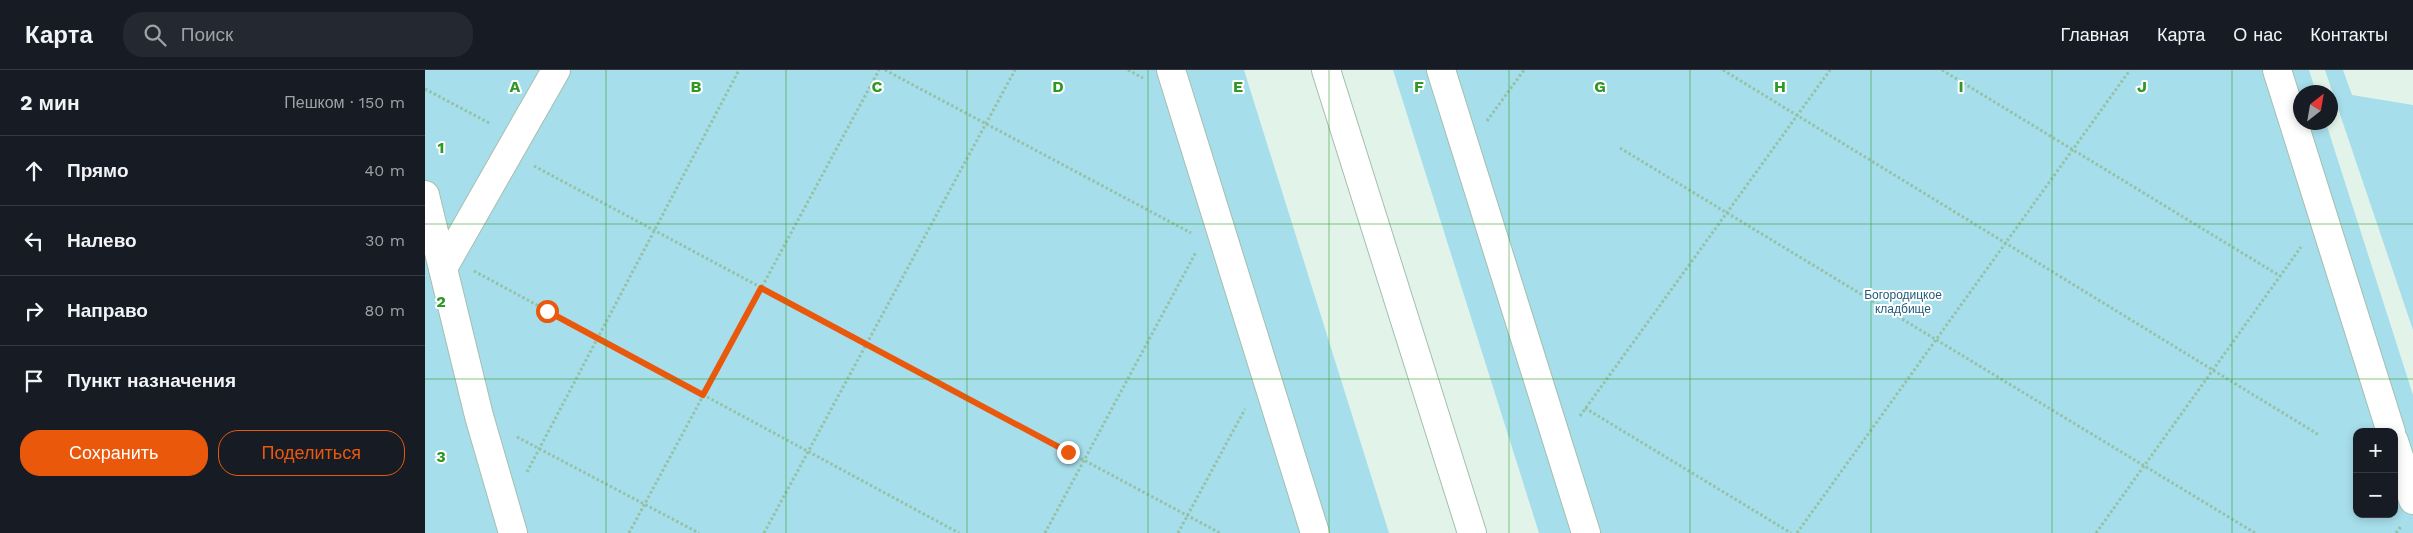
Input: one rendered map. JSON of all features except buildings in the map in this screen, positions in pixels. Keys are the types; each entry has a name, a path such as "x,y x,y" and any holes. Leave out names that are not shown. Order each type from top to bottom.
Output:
{"street":[{"path":"446,263 556,70"},
{"path":"1325,70 1472,533"},
{"path":"1441,70 1587,533"},
{"path":"2277,70 2390,428"},
{"path":"1160,75 1227,252 1315,533"},
{"path":"425,195 446,263 479,416 510,521"},
{"path":"2398,453 2413,500"}],"path":[{"path":"510,521 539,448 739,70"},
{"path":"629,533 879,70"},
{"path":"885,70 1227,252"},
{"path":"764,533 1015,70"},
{"path":"1128,70 1160,75"},
{"path":"1466,150 1523,70"},
{"path":"1723,70 2319,435"},
{"path":"1559,445 1830,70"},
{"path":"1942,70 2280,276"},
{"path":"1797,533 2131,70"},
{"path":"425,89 513,146 653,230 1219,533"},
{"path":"1620,148 2255,533"},
{"path":"2096,533 2324,217"},
{"path":"1045,533 1203,239"},
{"path":"446,263 597,338 959,533"},
{"path":"1178,533 1249,402"},
{"path":"1585,408 1791,533"},
{"path":"479,416 699,533"}],"green space":[{"path":"425,70 1244,70 1389,533 425,533"},
{"name":"Богородицкое кладбище","path":"1393,70 2309,70 2314,85 2293,85 2293,130 2328,130 2413,395 2413,533 1539,533"},
{"path":"2325,70 2343,70 2352,95 2413,105 2413,330 2338,108 2338,85 2330,85"}],"route":[{"path":"547,311 703,395 761,288 1068,452"}]}
